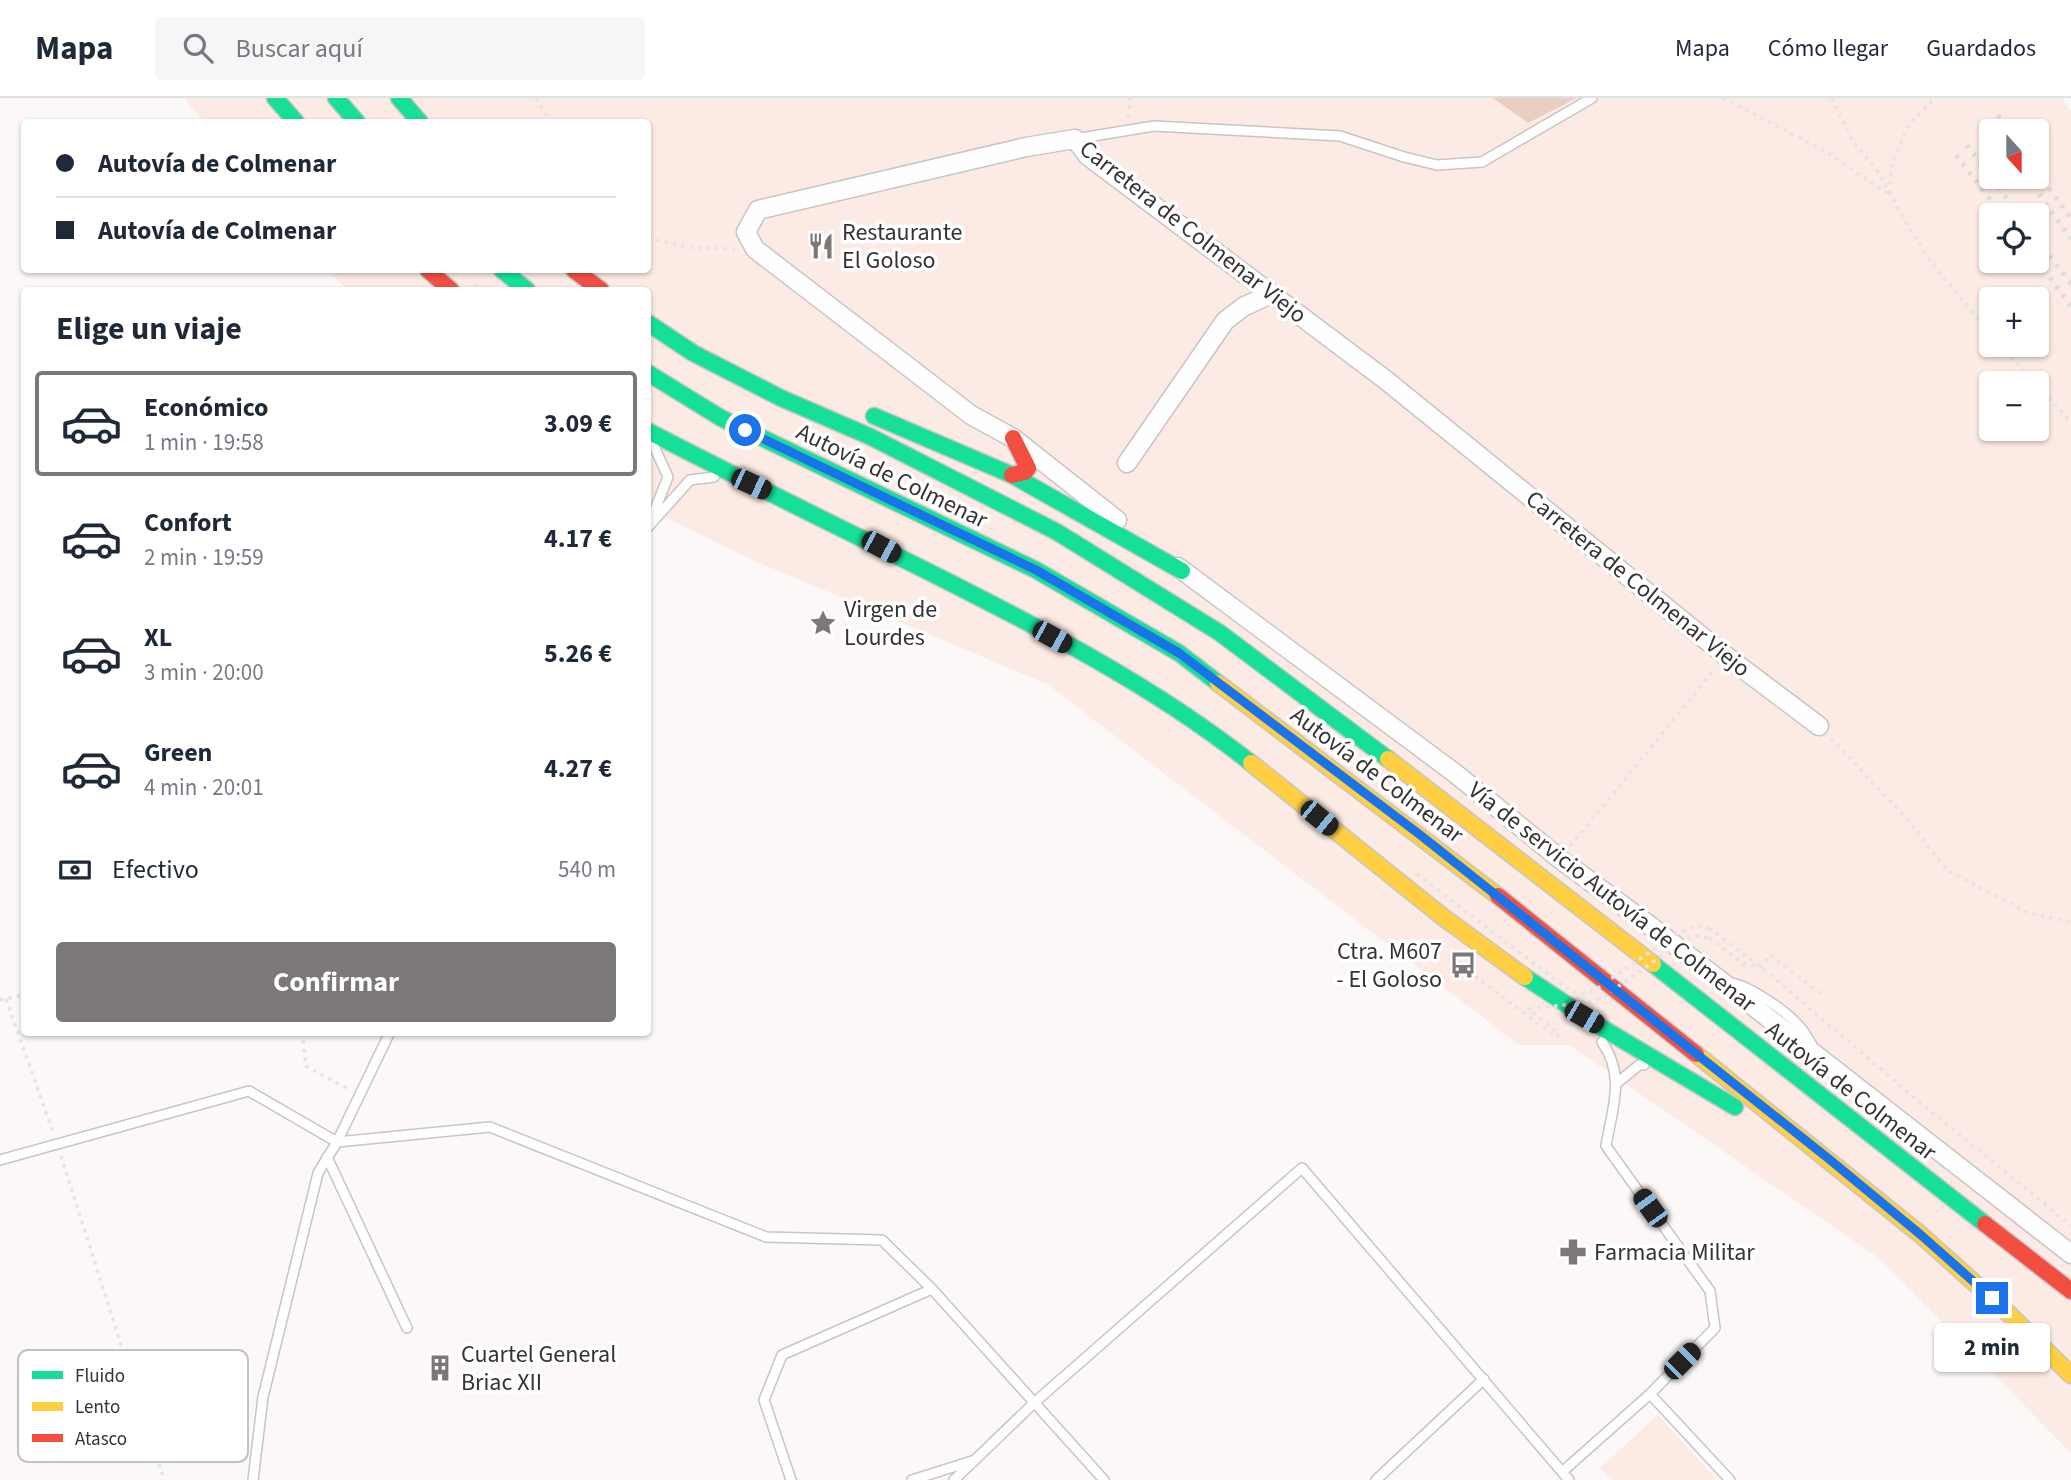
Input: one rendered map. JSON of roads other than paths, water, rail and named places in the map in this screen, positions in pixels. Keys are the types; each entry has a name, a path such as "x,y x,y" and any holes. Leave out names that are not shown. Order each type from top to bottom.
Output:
{"highway":[{"path":"275,98 293,119"},
{"path":"336,98 354,119"},
{"path":"402,101 417,119"},
{"path":"431,273 448,287"},
{"path":"506,273 523,287"},
{"path":"578,273 597,287"},
{"name":"Autovía de Colmenar","path":"651,325 693,353 781,398 871,437 1057,532 1220,633 1443,800 2071,1292"},
{"path":"693,353 804,391"},
{"name":"Autovía de Colmenar","path":"651,375 721,418 1036,570 1179,653 1419,834 1829,1159 2010,1314 2071,1375"},
{"path":"854,408 1012,475 1182,571"},
{"path":"651,433 856,534 1148,690 1240,754 1479,943 1584,1017 1829,1159"},
{"path":"1012,475 1025,472 1028,468 1027,461 1013,438"}],"street":[{"name":"Carretera de Colmenar Viejo","path":"1013,438 971,415 755,250 746,232 758,210 1026,147 1075,139 1088,156 1387,382 1726,656 1819,726"},
{"path":"1127,463 1225,321 1243,307 1271,294"},
{"name":"Vía de servicio Autovía de Colmenar","path":"1013,438 1182,571 1456,775 1560,859 2071,1254"}],"lane":[{"path":"1075,139 1154,126 1340,136 1437,165 1482,162 1592,98"},
{"path":"651,438 668,477 651,518"},
{"path":"651,522 690,480 730,474"},
{"path":"1721,982 1742,985 1799,1026 1820,1059"},
{"path":"954,1480 1034,1403 1302,1168 1566,1476 1715,1328 1710,1291 1606,1146 1617,1083 1608,1052 1584,1017"},
{"path":"253,1480 263,1397 318,1172 337,1142 388,1036"},
{"path":"1617,1083 1639,1065 1666,1065"},
{"path":"0,1160 249,1091 337,1142 490,1127 766,1237 882,1240 932,1289 1104,1480"},
{"path":"327,1157 407,1328"},
{"path":"791,1480 764,1400 782,1355 932,1289"},
{"path":"1376,1480 1484,1379"},
{"path":"1650,1394 1730,1480"},
{"path":"912,1480 974,1461"}],"railway":[{"path":"1998,115 2001,119"},
{"path":"1967,145 2010,203"},
{"path":"1956,155 1993,203"},
{"path":"2049,188 2071,219"},
{"path":"2036,189 2071,239"},
{"path":"2049,255 2071,284"},
{"path":"2046,273 2071,306"}],"place":[{"name":"Restaurante El Goloso","path":"821,246"},
{"name":"Virgen de Lourdes","path":"823,623"},
{"name":"Ctra. M607 - El Goloso","path":"1463,965"},
{"name":"Farmacia Militar","path":"1573,1252"},
{"name":"Cuartel General Briac XII","path":"440,1368"}]}
